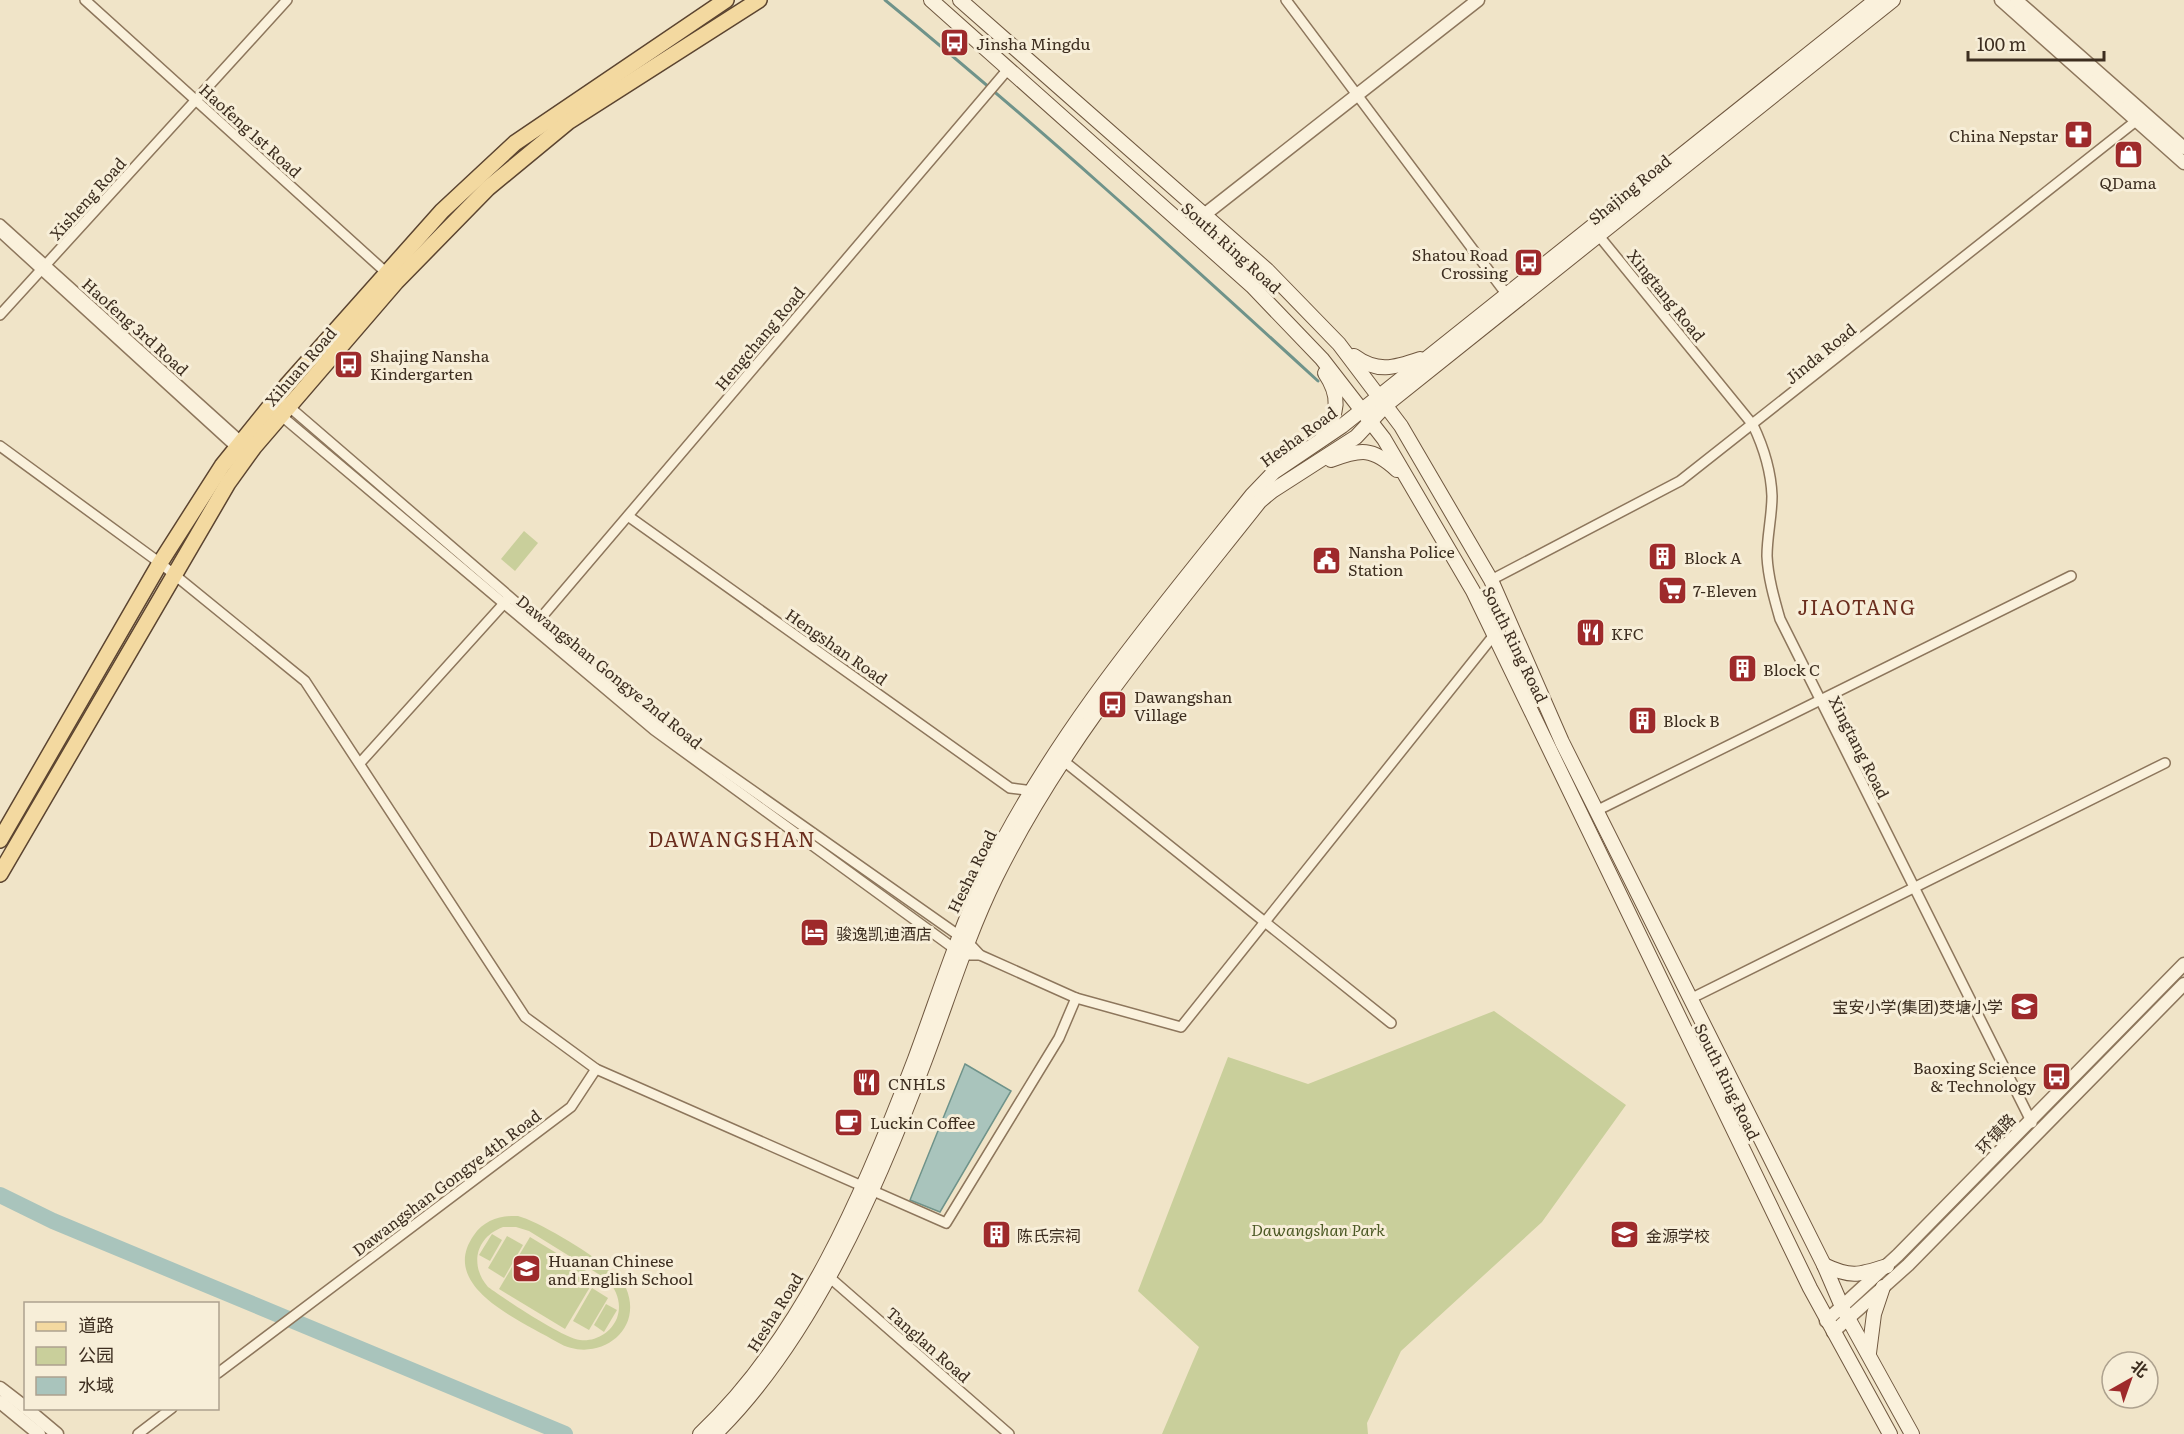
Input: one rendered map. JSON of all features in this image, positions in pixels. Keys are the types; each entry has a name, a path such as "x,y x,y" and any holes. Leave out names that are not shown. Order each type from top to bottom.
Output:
{"main road":[{"name":"Xihuan Road","path":"0,840 160,563 243,449 391,277 442,211 515,143 726,0"},
{"name":"Xihuan Road","path":"391,277 488,188 568,122 759,0"},
{"name":"South Ring Road","path":"931,0 1252,286 1301,335 1367,415 1473,591 1829,1327 1890,1434"},
{"name":"South Ring Road","path":"960,0 1267,270 1338,344 1401,426 1491,580 1562,742 1596,811 1824,1265 1845,1313 1912,1434"},
{"name":"Shajing Road","path":"1383,400 1595,231 1876,0"},
{"name":"Shajing Road","path":"1595,231 1893,0"},
{"name":"Shajing Road","path":"1383,400 1430,356 1510,299"},
{"path":"1301,335 1336,393 1336,412 1321,440"},
{"path":"1338,344 1364,363 1381,369 1393,368 1430,356"},
{"name":"Hesha Road","path":"961,946 1060,758 1113,671 1252,495 1274,472 1321,440 1367,415 1383,400"},
{"name":"Hesha Road","path":"715,1434 741,1408 773,1366 828,1276 866,1188 898,1101 961,946 988,870 1033,791 1260,501 1356,437 1367,415"},
{"name":"Xihuan Road","path":"0,874 173,573 228,483 243,449"},
{"path":"1309,467 1363,451 1381,456 1406,477"},
{"name":"Hesha Road","path":"700,1434 750,1380 789,1323 866,1188"},
{"path":"1824,1265 1844,1275 1860,1275 1887,1266"},
{"path":"1869,1353 1874,1314 1883,1287"}],"street":[{"name":"Haofeng 1st Road","path":"85,0 391,277"},
{"name":"Xisheng Road","path":"0,315 287,0"},
{"path":"1286,0 1510,299"},
{"path":"1204,215 1478,0"},
{"path":"2001,0 2141,117 2184,148"},
{"path":"2016,0 2141,117 2184,163"},
{"name":"Hengchang Road","path":"535,624 1009,68"},
{"name":"Jinda Road","path":"1491,580 1680,481 2141,117"},
{"name":"Haofeng 3rd Road","path":"0,224 243,449"},
{"name":"Xingtang Road","path":"1595,231 1753,425 1764,448 1770,472 1772,498 1767,555 1771,587 1779,619 2037,1133"},
{"name":"Haofeng 3rd Road","path":"0,232 44,267"},
{"name":"Dawangshan Gongye 2nd Road","path":"279,406 535,624 655,722 961,946"},
{"path":"0,446 173,573 304,681 525,1017 596,1069 946,1223 1059,1038 1076,998"},
{"name":"Hengshan Road","path":"628,516 1010,788 1033,791"},
{"path":"1596,811 2071,576"},
{"path":"360,763 507,600"},
{"path":"961,946 1076,998 1181,1027 1494,635"},
{"path":"1060,758 1391,1023"},
{"path":"1690,999 2164,763"},
{"name":"环镇路","path":"1845,1313 1887,1266 2184,964"},
{"name":"环镇路","path":"1829,1327 1883,1287 2184,984"},
{"name":"Dawangshan Gongye 4th Road","path":"219,1372 571,1107 596,1069"},
{"name":"Tanglan Road","path":"828,1276 1010,1434"},
{"path":"0,1388 24,1406"},
{"path":"0,1402 39,1434"},
{"path":"28,1410 57,1434"},
{"path":"138,1434 168,1410"}],"green space":[{"path":"524,531 538,543 515,571 501,559"},
{"name":"Dawangshan Park","path":"1494,1011 1626,1105 1542,1222 1401,1351 1367,1423 1368,1434 1162,1434 1199,1347 1138,1291 1228,1057 1308,1084"},
{"path":"512,1216 529,1220 560,1236 594,1258 620,1279 626,1288 630,1304 629,1319 623,1331 613,1340 601,1347 586,1350 572,1348 506,1313 488,1300 475,1286 466,1271 466,1254 474,1235 488,1222","holes":["503,1227 516,1227 529,1231 608,1280 616,1293 619,1308 617,1318 607,1332 591,1340 571,1337 533,1317 488,1287 482,1279 477,1261 481,1245 494,1232"]},
{"path":"492,1234 502,1240 490,1261 479,1255"},
{"path":"507,1236 523,1245 504,1278 488,1268"},
{"path":"530,1237 596,1277 565,1329 499,1289"},
{"path":"592,1288 608,1298 589,1330 573,1321"},
{"path":"606,1304 617,1310 604,1332 594,1325"}],"water":[{"path":"965,1064 1011,1091 940,1212 910,1200"}],"waterway":[{"path":"885,0 1158,235 1318,381"},
{"path":"0,1195 53,1221 565,1434"}],"place":[{"name":"Jinsha Mingdu","path":"955,43"},
{"name":"China Nepstar","path":"2079,135"},
{"name":"QDama","path":"2128,154"},
{"name":"Shatou Road Crossing","path":"1529,263"},
{"name":"Shajing Nansha Kindergarten","path":"349,364"},
{"name":"Block A","path":"1663,557"},
{"name":"Nansha Police Station","path":"1327,560"},
{"name":"7-Eleven","path":"1672,590"},
{"name":"KFC","path":"1590,633"},
{"name":"Block C","path":"1742,669"},
{"name":"Dawangshan Village","path":"1113,705"},
{"name":"Block B","path":"1642,720"},
{"name":"骏逸凯迪酒店","path":"815,933"},
{"name":"宝安小学(集团)茭塘小学","path":"2024,1006"},
{"name":"Baoxing Science & Technology","path":"2057,1076"},
{"name":"CNHLS","path":"867,1083"},
{"name":"Luckin Coffee","path":"849,1122"},
{"name":"陈氏宗祠","path":"996,1235"},
{"name":"金源学校","path":"1625,1235"},
{"name":"Huanan Chinese and English School","path":"527,1269"}],"district":[{"name":"JIAOTANG","path":"1857,606"},
{"name":"DAWANGSHAN","path":"732,838"}]}
